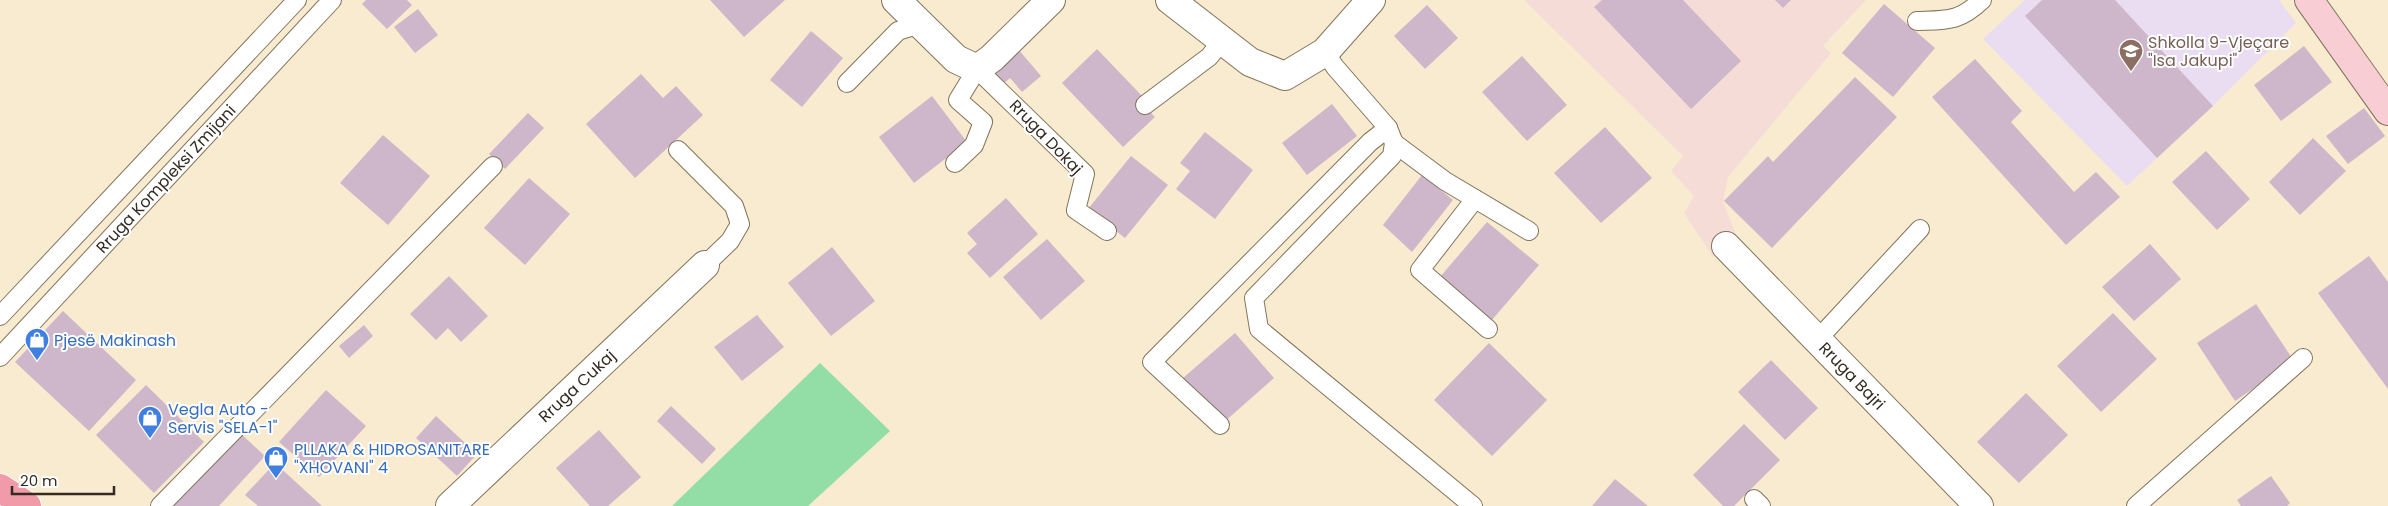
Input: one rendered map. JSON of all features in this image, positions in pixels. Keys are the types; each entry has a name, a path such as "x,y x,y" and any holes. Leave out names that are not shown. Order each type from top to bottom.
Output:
{"main road":[{"path":"0,488 27,506"}],"street":[{"name":"Rruga Dokaj","path":"896,0 956,59 977,69"},
{"path":"977,69 992,58 1051,0"},
{"path":"1170,0 1250,62 1285,76 1325,52 1371,0"},
{"path":"2309,0 2388,111"},
{"name":"Rruga Bajri","path":"1726,246 1979,506"},
{"name":"Rruga Cukaj","path":"450,506 705,265"}],"lane":[{"path":"0,316 297,0"},
{"name":"Rruga Kompleksi Zmijani","path":"0,357 332,0"},
{"path":"1918,21 1952,20 1974,8 1982,0"},
{"path":"847,83 898,31 920,24"},
{"path":"1145,105 1209,57 1222,40"},
{"path":"1325,52 1391,142 1445,181 1530,231"},
{"path":"955,163 974,145 984,122 958,100 977,69"},
{"name":"Rruga Dokaj","path":"977,69 1085,174 1076,210 1107,231"},
{"path":"1220,425 1152,362 1370,142 1391,142"},
{"path":"1391,142 1254,298 1258,329 1473,506"},
{"path":"678,150 734,206 740,224 730,240 705,265"},
{"path":"160,506 493,166"},
{"path":"1475,199 1420,270 1488,329"},
{"path":"1816,340 1920,229"},
{"path":"2136,506 2303,358"}],"shaded area":[{"path":"1524,0 1866,0 1823,46 1831,53 1728,177 1723,202 1735,232 1713,257 1684,213 1694,196 1671,171 1683,156"},
{"name":"Shkolla 9-Vjeçare \"Isa Jakupi\"","path":"2025,0 2279,0 2296,23 2213,106 2127,186 1983,39"}],"green space":[{"path":"820,363 890,431 808,506 672,506"}],"building":[{"path":"366,0 407,0 412,5 387,29 362,4"},
{"path":"710,0 785,0 744,37"},
{"path":"1602,0 1683,0 1741,61 1691,109 1594,7"},
{"path":"1775,0 1791,0 1783,8"},
{"path":"2042,0 2115,0 2213,106 2157,158 2025,16"},
{"path":"1884,4 1935,48 1893,97 1842,53"},
{"path":"1427,5 1458,38 1425,69 1394,36"},
{"path":"418,9 438,35 415,53 394,27"},
{"path":"811,31 843,58 802,107 770,80"},
{"path":"2304,46 2332,82 2281,121 2254,85"},
{"path":"1018,49 1041,76 1022,92 1010,78 1001,86 990,74"},
{"path":"1097,49 1144,98 1140,102 1155,117 1123,147 1062,83"},
{"path":"1522,56 1567,105 1527,141 1482,92"},
{"path":"1975,59 2022,111 2011,122 2074,192 2096,172 2120,197 2066,245 1932,97"},
{"path":"641,74 663,98 676,86 703,115 635,178 586,124"},
{"path":"1855,77 1897,117 1772,248 1724,201 1768,156 1773,162"},
{"path":"932,96 967,142 914,183 879,137"},
{"path":"1332,104 1357,136 1307,175 1282,143"},
{"path":"2364,108 2385,136 2348,164 2326,136"},
{"path":"528,113 544,128 505,169 489,154"},
{"path":"1605,127 1652,178 1601,223 1554,173"},
{"path":"1205,132 1253,170 1215,219 1176,189 1190,171 1180,163"},
{"path":"383,135 430,176 388,225 340,183"},
{"path":"2313,138 2346,171 2300,215 2269,182"},
{"path":"2206,151 2250,199 2217,230 2172,182"},
{"path":"1131,156 1168,185 1125,238 1088,209"},
{"path":"1422,175 1453,200 1412,252 1383,225"},
{"path":"529,178 570,214 525,265 484,228"},
{"path":"1006,198 1038,234 990,278 967,253 977,244 967,233"},
{"path":"1487,222 1539,265 1492,320 1440,277"},
{"path":"1047,239 1085,281 1041,320 1003,277"},
{"path":"2150,244 2181,279 2134,321 2102,287"},
{"path":"832,247 875,301 831,336 788,283"},
{"path":"2369,256 2388,282 2388,389 2318,293"},
{"path":"449,276 488,316 461,342 448,328 436,340 410,314"},
{"path":"2256,304 2294,361 2235,401 2197,343"},
{"path":"63,311 136,380 89,431 15,362"},
{"path":"2113,313 2157,359 2101,412 2057,366"},
{"path":"757,315 784,347 742,381 714,347"},
{"path":"364,325 373,336 349,358 339,346"},
{"path":"1235,333 1274,378 1223,423 1183,378"},
{"path":"1489,343 1547,400 1492,456 1434,400"},
{"path":"1771,360 1818,408 1785,440 1738,392"},
{"name":"Vegla Auto - Servis \"SELA-1\"","path":"146,385 204,442 154,493 96,435"},
{"path":"326,390 366,426 319,477 279,442"},
{"path":"2026,393 2068,435 2019,483 1977,442"},
{"path":"671,406 716,449 702,464 657,421"},
{"path":"436,416 477,454 457,476 416,438"},
{"path":"1744,424 1780,460 1734,506 1723,506 1693,475"},
{"path":"599,430 641,477 608,506 590,506 556,468"},
{"path":"240,433 265,456 219,506 171,506"},
{"name":"PLLAKA & HIDROSANITARE \"XHOVANI\" 4","path":"275,463 322,506 258,506 245,495"},
{"path":"2271,476 2290,503 2287,506 2241,506 2237,500"},
{"path":"1615,479 1648,506 1592,506"}],"place":[{"name":"Shkolla 9-Vjeçare \"Isa Jakupi\"","path":"2131,72"},
{"name":"Pjesë Makinash","path":"37,361"},
{"name":"Vegla Auto - Servis \"SELA-1\"","path":"150,439"},
{"name":"PLLAKA & HIDROSANITARE \"XHOVANI\" 4","path":"276,479"}]}
